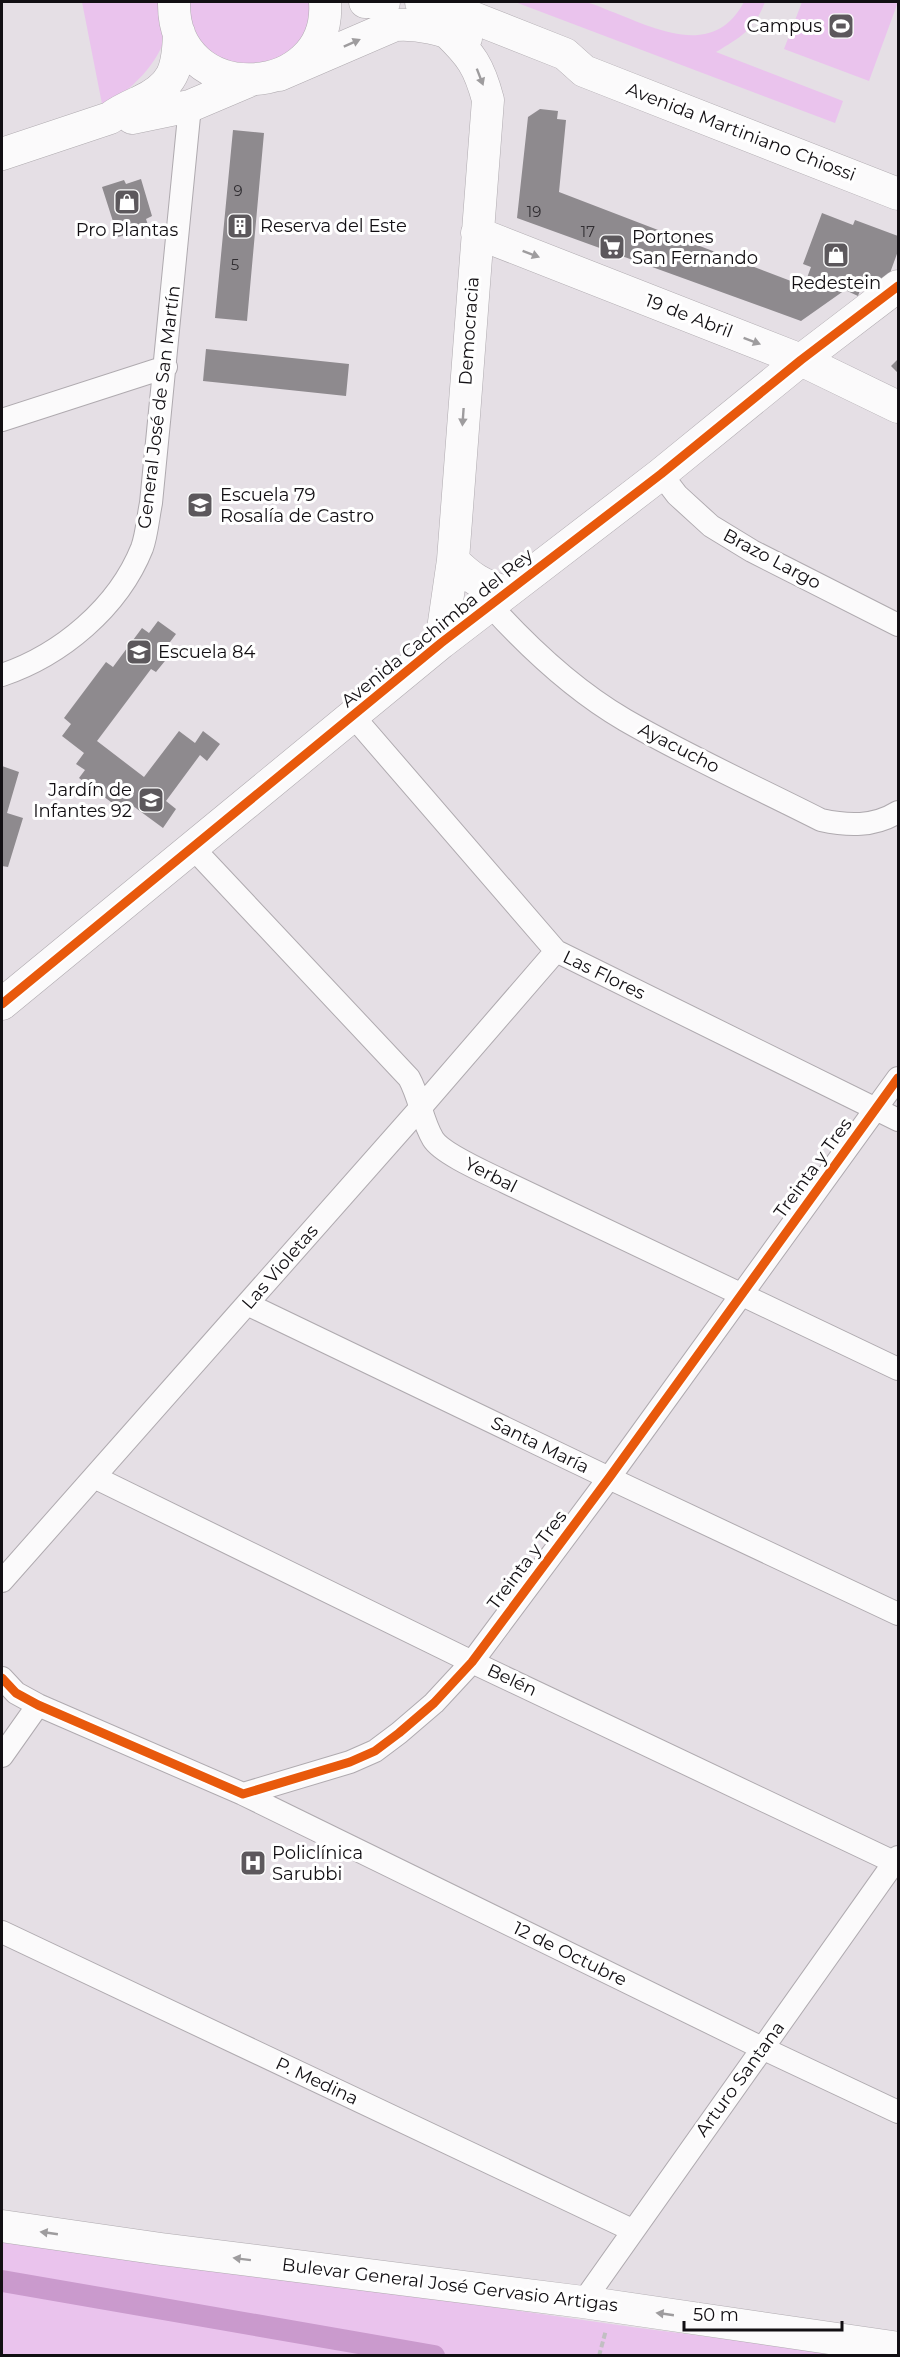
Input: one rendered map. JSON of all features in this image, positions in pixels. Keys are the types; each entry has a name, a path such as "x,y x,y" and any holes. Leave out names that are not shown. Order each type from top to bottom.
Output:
{"street":[{"path":"174,2 179,33 195,58 207,68 234,79 249,81"},
{"path":"110,118 120,120 190,106 249,81 279,75 303,59 312,48 323,21 325,2"},
{"path":"365,2 384,2"},
{"name":"Avenida Martiniano Chiossi","path":"421,2 446,7 565,54 584,70 898,194"},
{"name":"Avenida Martiniano Chiossi","path":"279,75 395,25 412,24 446,31 561,71 584,70"},
{"name":"Democracia","path":"441,643 453,560 488,100 481,75 468,52 446,31"},
{"path":"2,154 110,118 119,111 155,95 175,73 179,33"},
{"name":"General José de San Martín","path":"2,675 21,669 65,643 96,615 124,583 142,547 152,503 190,106"},
{"name":"19 de Abril","path":"477,233 801,360 898,407"},
{"name":"Avenida Cachimba del Rey","path":"2,1004 441,643 661,474 801,360 898,286"},
{"path":"2,420 166,367"},
{"name":"Brazo Largo","path":"661,474 685,503 711,526 752,551 898,625"},
{"path":"453,560 469,577 488,587 498,598"},
{"name":"Ayacucho","path":"498,598 510,627 578,688 624,719 664,741 821,820 846,825 874,822 898,812"},
{"name":"Las Flores","path":"353,716 556,951 898,1120"},
{"name":"Yerbal","path":"192,847 409,1078 435,1142 453,1155 505,1182 898,1369"},
{"name":"Las Violetas","path":"2,1581 248,1304 556,951"},
{"name":"Treinta y Tres","path":"243,1794 350,1762 375,1751 434,1703 472,1662 609,1478 898,1078"},
{"name":"Santa María","path":"248,1304 898,1614"},
{"name":"Belén","path":"94,1477 472,1662 897,1861"},
{"path":"2,1678 16,1693 38,1705 243,1794"},
{"path":"2,1756 38,1705"},
{"name":"12 de Octubre","path":"243,1794 762,2048 898,2112"},
{"name":"Arturo Santana","path":"583,2302 632,2230 897,1861"},
{"name":"P. Medina","path":"2,1932 632,2230"},
{"name":"Bulevar General José Gervasio Artigas","path":"2,2226 161,2249 583,2302 898,2348"}],"path":[{"path":"599,2355 602,2343"}],"shaded area":[{"path":"576,1 597,6 664,31 682,35 700,35 716,30 731,20 744,2 765,2 756,20 746,32 716,52 843,101 835,123 515,2"},
{"path":"82,2 166,2 168,27 158,54 133,84 103,109"},
{"path":"174,2 325,2 303,59 220,75"},
{"name":"Campus","path":"802,2 898,2 869,81 784,49"},
{"path":"2,2237 632,2327 848,2355 2,2354"}],"building":[{"path":"540,109 558,111 557,119 566,120 559,192 804,286 811,267 803,264 822,213 853,225 855,220 898,236 898,251 886,284 865,276 858,296 845,290 801,321 517,218 528,117"},
{"name":"Reserva del Este","path":"233,130 264,133 247,321 215,318"},
{"name":"Pro Plantas","path":"141,179 152,216 146,219 149,228 118,237 102,187 124,180 126,184"},
{"path":"206,349 349,364 346,396 203,381"},
{"path":"898,359 898,373 891,366"},
{"path":"158,621 176,634 167,646 173,651 156,672 151,669 97,741 144,777 179,731 195,743 203,731 220,744 207,761 200,755 166,801 176,809 163,828 133,806 127,814 79,778 85,770 76,764 84,753 62,736 71,724 64,718 106,662 113,667 142,628 149,633"},
{"path":"2,766 19,772 7,813 23,818 8,867 2,866"}],"waterway":[{"path":"2,2281 434,2356"}],"cycle path":[{"path":"2,1004 441,643 661,474 801,360 898,286"},
{"path":"2,1678 16,1693 38,1705 243,1794 350,1762 375,1751 434,1703 472,1662 609,1478 898,1078"}],"place":[{"name":"Campus","path":"841,26"},
{"name":"Pro Plantas","path":"127,202"},
{"name":"Reserva del Este","path":"240,226"},
{"name":"Portones San Fernando","path":"612,247"},
{"name":"Redestein","path":"836,255"},
{"name":"Escuela 79 Rosalía de Castro","path":"200,505"},
{"name":"Escuela 84","path":"139,652"},
{"name":"Jardín de Infantes 92","path":"151,800"},
{"name":"Policlínica Sarubbi","path":"253,1863"}]}
